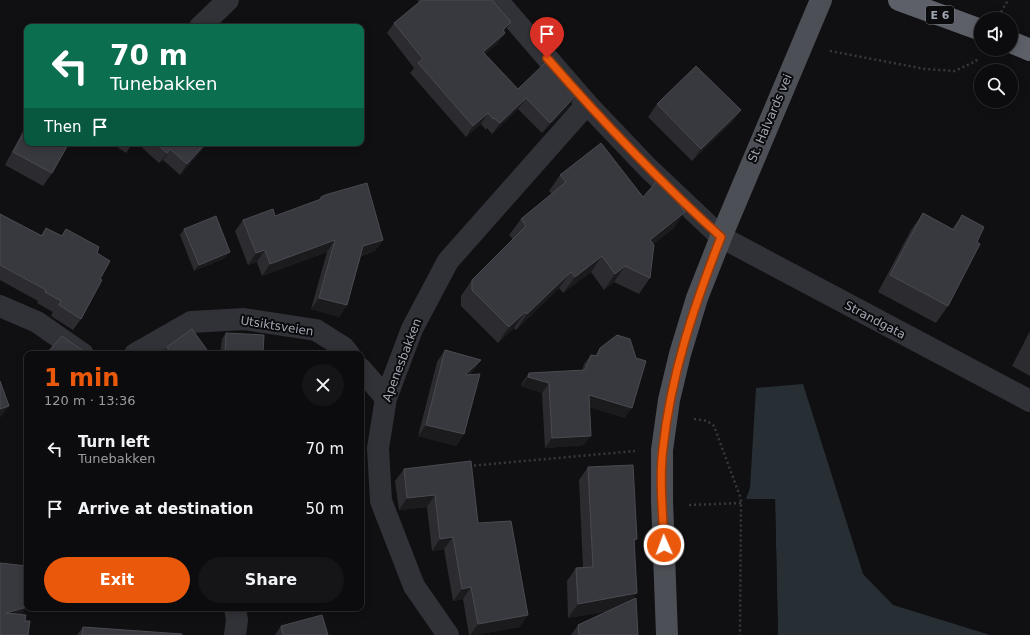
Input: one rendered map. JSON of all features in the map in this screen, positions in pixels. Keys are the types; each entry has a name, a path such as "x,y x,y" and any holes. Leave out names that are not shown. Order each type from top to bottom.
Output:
{"highway":[{"name":"E 6","path":"899,0 974,27"},
{"path":"1018,45 1030,50"}],"main road":[{"name":"St. Halvards vei","path":"667,635 662,500 663,443 669,400 680,354 697,298 721,237 821,0"}],"street":[{"path":"203,24 228,0"},
{"name":"Strandgata","path":"497,0 587,104 648,168 721,237 1030,401"},
{"name":"Apenesbakken","path":"448,635 414,586 381,501 378,448 386,398 412,329 448,261 587,104"},
{"path":"0,306 37,322 79,351"},
{"name":"Utsiktsveien","path":"139,351 191,322 244,319 316,330 343,347 346,351"},
{"path":"364,372 386,398"},
{"path":"235,635 237,620 236,611"}],"path":[{"path":"1002,12 1008,0"},
{"path":"828,51 925,69 955,71 976,61 978,56"},
{"path":"689,418 707,421 714,426 741,499 740,635"},
{"path":"462,466 492,465 603,454"},
{"path":"686,505 741,503"}],"shaded area":[{"path":"803,384 863,574 893,605 990,635 778,635 775,499 746,499 750,488 756,388"}],"pier":[{"path":"744,499 775,499 778,635 776,635 773,501 746,501"}],"building":[{"path":"422,0 492,0 511,22 503,30 505,33 483,52 518,89 545,63 576,95 550,123 526,98 500,123 494,118 493,119 488,113 473,126 418,63 423,59 394,23"},
{"path":"696,66 741,110 701,149 657,104"},
{"path":"24,132 24,146 67,146 52,173 13,152"},
{"path":"601,143 643,197 659,179 685,212 650,240 654,245 650,278 625,266 615,274 602,256 575,277 571,272 527,314 525,312 509,327 472,290 472,280 526,226 521,219 566,182 560,175"},
{"path":"159,146 203,146 187,164 170,149 167,153"},
{"path":"367,183 383,240 363,246 347,305 319,298 335,240 270,264 265,250 256,253 243,220 273,209 275,216 321,199 321,197 325,195"},
{"path":"923,213 954,230 962,215 984,227 977,242 980,244 948,306 890,275"},
{"path":"0,214 42,236 46,228 62,236 66,229 99,247 97,253 110,261 100,279 102,280 81,319 59,305 61,301 45,292 46,290 0,265"},
{"path":"216,216 230,252 199,265 184,229"},
{"path":"192,329 208,351 170,351 167,347"},
{"path":"226,333 264,335 263,351 225,351"},
{"path":"617,335 630,339 636,358 646,361 632,408 589,395 591,436 552,438 549,383 528,377 529,373 585,370 591,355 597,356 600,348"},
{"path":"62,336 84,351 49,351"},
{"path":"445,350 481,360 465,375 480,374 464,434 426,425"},
{"path":"0,381 9,406 0,409"},
{"path":"471,461 478,523 511,521 528,615 478,624 471,587 462,589 453,537 440,539 435,495 407,498 404,469"},
{"path":"633,465 637,539 634,539 637,593 578,604 576,568 593,567 588,467"},
{"path":"0,563 24,566 24,608 6,613 26,615 25,621 30,621 28,635 0,635"},
{"path":"636,598 638,635 579,635 578,625"},
{"path":"322,615 328,635 283,635 281,626"},
{"path":"83,627 182,634 182,635 82,635"}],"route":[{"path":"547,58 587,104 648,168 721,237 697,298 680,354 669,400 662,450 664,545"}]}
